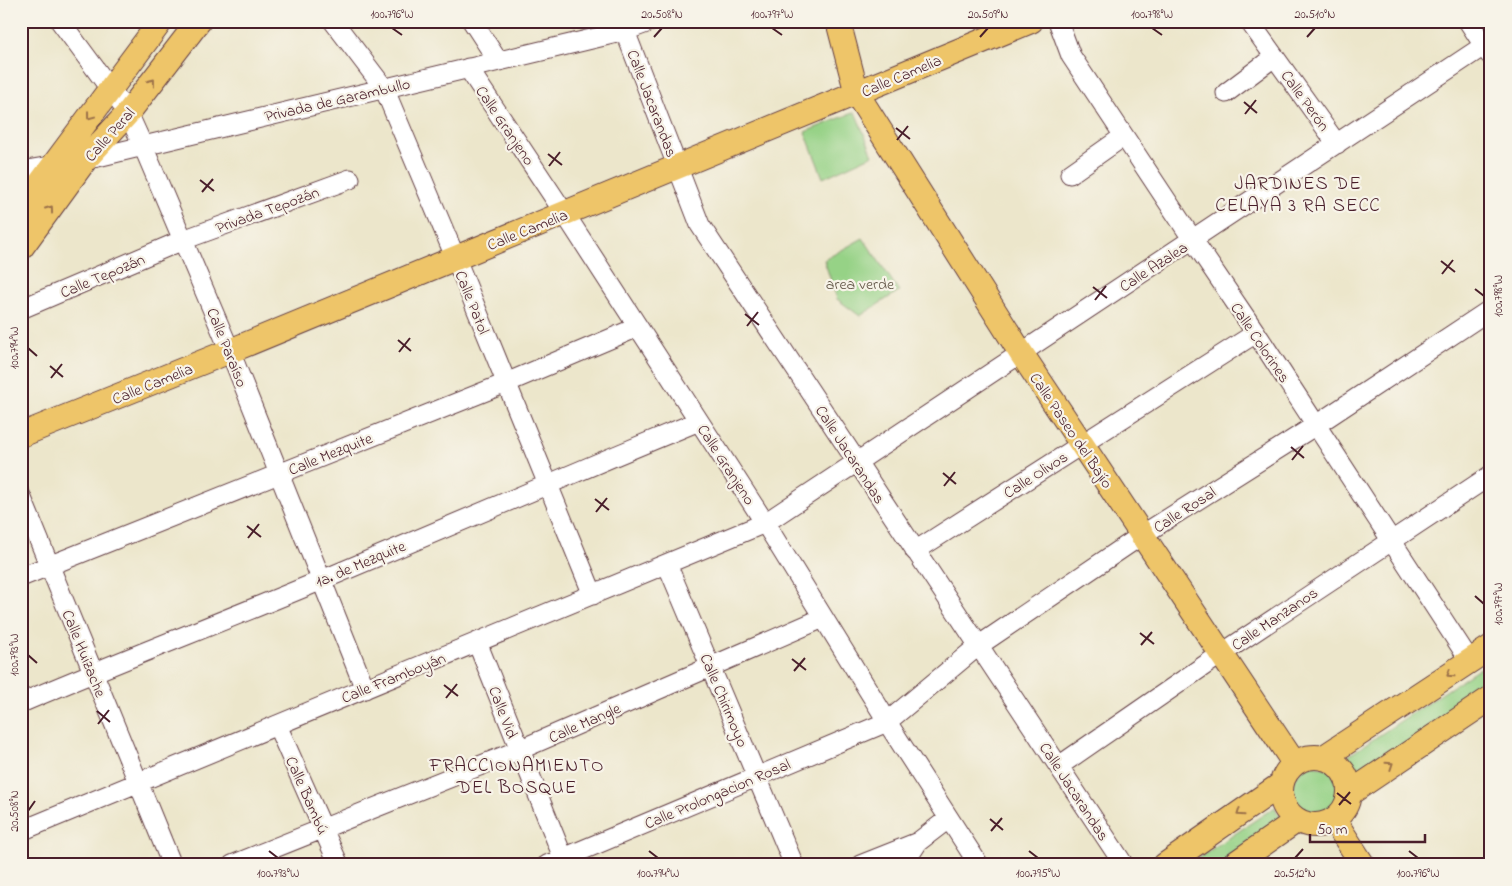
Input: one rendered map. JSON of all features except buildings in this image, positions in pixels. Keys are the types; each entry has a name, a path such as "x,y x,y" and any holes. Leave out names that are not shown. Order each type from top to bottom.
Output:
{"main road":[{"name":"Calle Peral","path":"21,248 85,160 128,113 199,21"},
{"name":"Calle Paseo del Bajío","path":"838,21 856,94 1021,353 1294,763"},
{"name":"Calle Camelia","path":"21,435 456,259 1031,21"},
{"name":"Calle Peral","path":"21,209 111,89 155,24"},
{"path":"1324,757 1491,648"},
{"path":"1350,792 1488,705"},
{"path":"1165,865 1280,785 1294,763 1308,757 1324,757 1338,765 1347,777 1350,792 1345,808 1334,820 1315,826 1296,821 1283,805 1280,785"},
{"path":"1334,820 1363,865"},
{"path":"1233,865 1296,821"}],"street":[{"name":"Calle Paraíso","path":"60,21 128,113 144,146 230,351 365,689"},
{"name":"Calle Patol","path":"333,21 384,88 593,595"},
{"name":"Calle Granjeno","path":"472,21 498,61"},
{"name":"Privada de Garambullo","path":"21,171 85,160 144,146 498,61 622,26 652,21"},
{"name":"Calle Colorines","path":"1058,21 1071,56 1256,333 1470,661"},
{"name":"Calle Perón","path":"1249,21 1337,144"},
{"path":"1468,21 1488,48"},
{"name":"Calle Jacarandas","path":"622,26 700,224 1124,865"},
{"name":"Calle Azalea","path":"765,523 1337,144 1488,48"},
{"name":"Calle Perón","path":"1226,93 1274,57"},
{"name":"Calle Granjeno","path":"468,68 765,523 886,722 979,865"},
{"path":"1070,174 1124,136"},
{"name":"Privada Tepozán","path":"183,240 350,178"},
{"name":"Calle Tepozán","path":"21,309 183,240"},
{"name":"Calle Rosal","path":"886,722 978,646 1142,535 1316,425 1491,309"},
{"name":"Calle Mezquite","path":"21,577 506,383 638,327"},
{"name":"Calle Olivos","path":"916,551 1256,333"},
{"name":"1a. de Mezquite","path":"21,703 321,580 547,483 699,421"},
{"name":"Calle Manzanos","path":"1059,766 1221,654 1491,475"},
{"name":"Calle Huizache","path":"21,496 172,865"},
{"name":"Calle Framboyán","path":"21,831 765,523"},
{"name":"Calle Chirimoyo","path":"667,564 794,865"},
{"name":"Calle Mangle","path":"232,865 519,750 823,618"},
{"name":"Calle Vid","path":"477,642 519,750 558,862"},
{"name":"Calle Prolongacion Rosal","path":"558,862 886,722"},
{"name":"Calle Bambú","path":"277,725 339,865"},
{"path":"860,865 918,842 948,819"},
{"path":"903,865 918,842"}],"green space":[{"path":"855,112 873,155 823,178 805,132"},
{"name":"area verde","path":"863,238 899,291 860,316 837,299 824,260"},
{"path":"1491,661 1491,691 1360,778 1345,758"},
{"path":"1313,765 1329,769 1340,785 1339,800 1330,813 1316,815 1307,813 1296,803 1293,789 1294,782 1303,769"},
{"path":"1275,807 1278,814 1286,820 1219,865 1188,865"}],"district":[{"name":"JARDINES DE CELAYA 3 RA SECC","path":"1298,193"},
{"name":"FRACCIONAMIENTO DEL BOSQUE","path":"517,775"}]}
